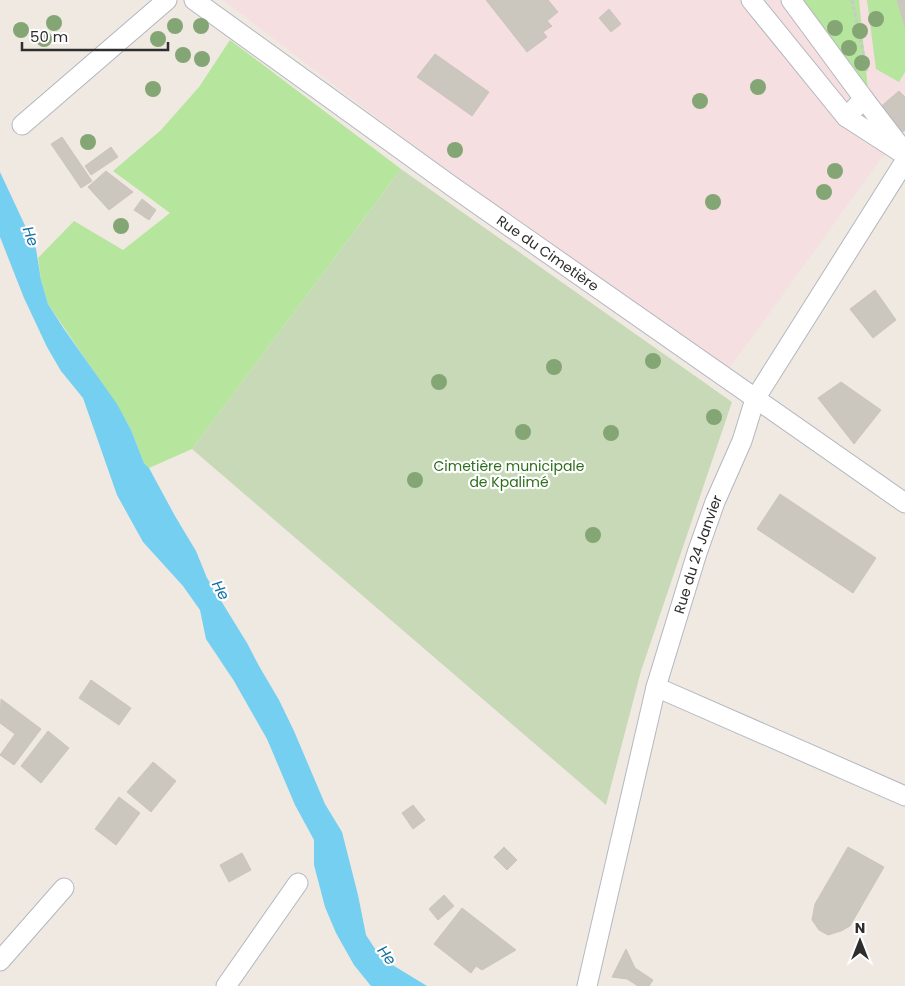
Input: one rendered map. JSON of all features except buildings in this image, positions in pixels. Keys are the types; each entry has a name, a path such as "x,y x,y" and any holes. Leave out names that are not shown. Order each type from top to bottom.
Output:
{"street":[{"path":"22,125 167,0"},
{"name":"Rue du Cimetière","path":"194,0 453,187 905,503"},
{"path":"752,0 846,117 905,154"},
{"path":"791,0 905,154"},
{"path":"846,117 864,99"},
{"name":"Rue du 24 Janvier","path":"587,986 656,687 697,553 715,502 742,441 755,399 905,161"},
{"path":"656,687 905,796"},
{"path":"226,986 298,884"},
{"path":"0,961 64,888"}],"path":[{"path":"852,0 869,77"}],"shaded area":[{"path":"223,0 905,0 905,133 880,160 721,380"}],"green space":[{"path":"796,0 859,0 868,90"},
{"path":"867,0 897,0 905,26 905,72 899,82 876,69"},
{"path":"230,40 401,169 192,449 149,468 144,463 131,430 118,407 48,304 41,280 38,258 74,221 123,250 170,213 113,171 161,130 199,87"},
{"name":"Cimetière municipale de Kpalimé","path":"401,169 732,402 641,671 606,805 192,449"}],"water":[{"path":"0,172 36,249 41,280 48,304 117,404 131,430 144,463 149,468 196,551 207,578 247,643 294,731 325,804 342,832 366,935 381,958 427,986 371,986 354,965 336,933 325,907 314,865 314,840 295,805 267,739 234,681 206,639 200,610 183,586 143,542 117,495 83,398 61,371 47,347 24,298 0,237"}],"water label":[{"name":"He","path":"31,236"},
{"name":"He","path":"221,590"},
{"name":"He","path":"387,955"}]}
